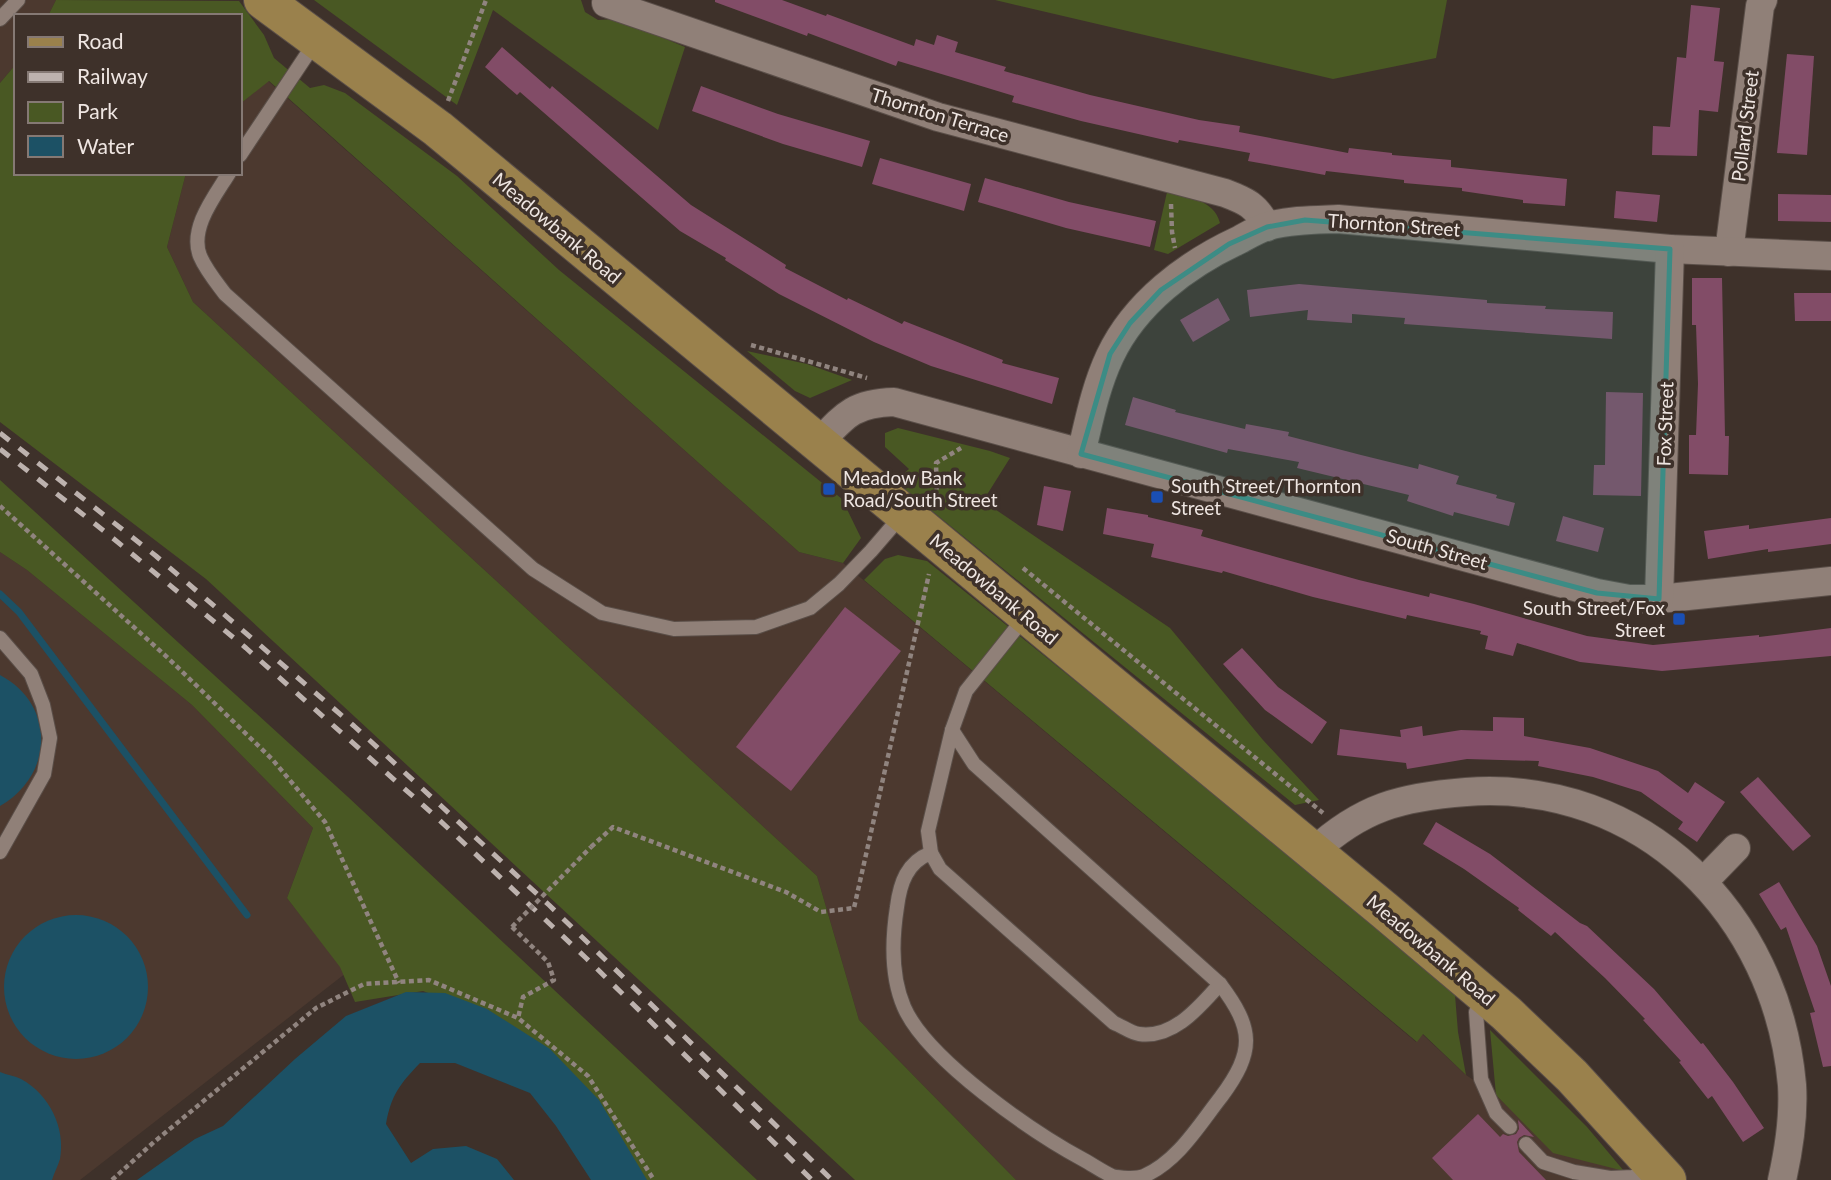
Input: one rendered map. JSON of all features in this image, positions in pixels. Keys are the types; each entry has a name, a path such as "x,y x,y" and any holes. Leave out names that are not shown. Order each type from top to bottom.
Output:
{"main road":[{"name":"Meadowbank Road","path":"263,0 438,129 818,444 914,502 942,524 1026,616 1485,995 1572,1076 1662,1174"}],"street":[{"name":"Pollard Street","path":"1729,252 1760,6 1763,0"},
{"name":"Thornton Terrace","path":"606,3 938,117 1225,193 1248,202 1261,215 1267,227"},
{"name":"Thornton Street","path":"1081,454 1096,388 1110,354 1130,323 1161,290 1181,275 1229,244 1267,227 1305,220 1338,219 1670,249 1831,256"},
{"name":"Fox Street","path":"1659,598 1670,249"},
{"name":"South Street","path":"818,444 855,410 873,403 894,402 1597,593 1629,599 1659,598 1831,581"},
{"path":"1313,852 1364,813 1429,795 1489,790 1570,802 1631,826 1669,850 1703,881 1732,916 1753,952 1770,991 1781,1025 1792,1088 1791,1122 1782,1180"},
{"path":"1703,881 1737,848"}],"lane":[{"path":"0,19 18,0"},
{"path":"242,152 316,39"},
{"path":"228,175 208,208 198,232 199,253 225,294 534,569 602,613 674,629 756,627 810,608 839,584 914,502"},
{"path":"1026,616 966,691 952,730 928,831 931,853 940,869 1114,1023 1139,1034 1169,1030 1198,1008 1220,984"},
{"path":"0,638 31,674 43,705 50,738 44,774 0,852"},
{"path":"931,853 918,858 910,867 899,889 894,930 896,980 904,1009 929,1043 981,1091 1062,1148 1114,1177 1142,1177 1180,1151 1232,1081 1247,1052 1245,1024 1233,1000 1220,984 974,764 952,730"},
{"path":"1485,995 1476,1012 1481,1079 1496,1114 1510,1127"},
{"path":"1526,1144 1543,1162 1574,1172 1609,1178 1662,1174"}],"path":[{"path":"438,129 486,0"},
{"path":"1171,179 1172,232 1181,275"},
{"path":"726,370 748,344 867,378 894,402"},
{"path":"518,1018 523,997 554,980 548,962 512,927 613,827 786,892 821,912 854,908 942,524 937,498 936,464 991,428"},
{"path":"914,502 937,498"},
{"path":"0,506 168,658 272,759 325,822 399,983"},
{"path":"1020,566 1341,828"},
{"path":"112,1180 316,1007 364,984 429,980 518,1018 588,1076 654,1180"}],"highlighted area":[{"path":"1305,220 1670,249 1659,599 1597,593 1081,454 1110,354 1130,323 1161,290 1229,244 1267,227"}],"shaded area":[{"path":"0,0 56,0 49,14 14,14 14,66 0,83"},
{"path":"268,81 799,552 843,563 1416,1042 1422,1034 1466,1075 1496,1095 1508,1107 1624,1171 1631,1180 1016,1180 859,1020 817,876 193,302 167,247 185,175 242,175 242,102"},
{"path":"0,552 27,570 192,705 313,828 287,898 346,973 80,1180 0,1180"}],"green space":[{"path":"56,0 239,1 264,35 274,58 310,88 324,85 345,93 457,176 559,270 842,499 861,538 843,563 799,552 269,81 242,102 242,14 49,14"},
{"path":"314,0 581,0 585,12 598,20 617,19 685,47 658,130 493,10 457,105"},
{"path":"995,0 1447,0 1436,58 1333,79"},
{"path":"14,66 14,175 185,175 167,247 193,302 817,876 859,1020 1016,1180 855,1180 206,579 0,422 0,83"},
{"path":"1167,192 1206,204 1217,215 1220,223 1168,254 1154,250"},
{"path":"747,351 807,364 852,380 810,398 795,391"},
{"path":"898,428 1010,458 983,501 1170,628 1263,740 1319,800 1295,805 895,481 909,469 885,447 885,433"},
{"path":"0,480 348,797 757,1180 633,1180 505,1023 423,991 355,1002 340,967 287,898 313,828 192,705 27,570 0,552"},
{"path":"898,555 927,561 1277,844 1455,995 1466,1075 1423,1034 1417,1042 864,580 885,559"},
{"path":"1490,1030 1587,1127 1624,1171 1553,1153 1496,1095"}],"water":[{"path":"0,675 18,688 31,704 39,721 41,740 31,777 18,793 0,806"},
{"path":"76,915 104,920 127,936 143,959 148,987 143,1015 127,1038 104,1054 76,1059 48,1054 25,1038 9,1015 4,987 9,959 25,936 48,920"},
{"path":"406,992 445,993 487,1009 550,1049 599,1100 647,1180 591,1180 556,1126 530,1093 455,1063 420,1063 397,1091 386,1124 411,1163 433,1149 466,1146 497,1159 514,1180 137,1180 195,1139 223,1126 346,1016"},
{"path":"0,1072 31,1085 40,1093 53,1113 58,1124 61,1147 60,1159 52,1180 0,1180"}],"building":[{"path":"715,0 782,0 914,46 916,39 934,45 937,35 958,42 955,52 1006,67 1004,71 1090,95 1199,120 1240,126 1239,132 1348,153 1349,148 1451,160 1451,167 1567,179 1565,206 1523,203 1523,200 1462,191 1462,188 1404,183 1404,180 1326,171 1325,175 1248,161 1250,153 1179,140 1178,143 1081,121 1012,102 1014,96 898,61 896,66 808,33 807,36"},
{"path":"1691,5 1720,8 1714,61 1724,62 1718,112 1699,110 1697,156 1652,155 1653,126 1670,127 1677,57 1686,58"},
{"path":"502,47 550,89 552,86 691,205 786,265 785,268 902,324 904,321 1003,360 1002,363 1059,378 1052,404 931,366 874,342 779,294 680,231 520,92 517,95 485,67"},
{"path":"1787,54 1814,56 1807,155 1777,153"},
{"path":"701,86 778,114 870,141 862,167 783,144 692,111"},
{"path":"880,158 971,184 964,211 872,184"},
{"path":"985,178 1069,202 1156,221 1150,247 1066,228 978,202"},
{"path":"1616,191 1660,195 1657,222 1614,218"},
{"path":"1778,194 1831,195 1831,222 1778,221"},
{"path":"1692,278 1722,278 1725,436 1729,436 1728,475 1689,474 1689,435 1696,435 1698,384 1696,325 1692,325"},
{"path":"1299,284 1487,300 1487,303 1546,306 1545,309 1613,312 1612,339 1404,324 1405,318 1352,314 1352,323 1307,320 1308,310 1250,317 1247,290"},
{"path":"1794,293 1831,293 1831,321 1795,321"},
{"path":"1218,298 1230,320 1193,342 1180,320"},
{"path":"1606,392 1643,393 1641,496 1593,495 1594,465 1605,465"},
{"path":"1133,397 1176,410 1175,412 1245,429 1246,424 1289,432 1288,436 1361,455 1418,469 1419,464 1459,476 1456,484 1515,503 1509,526 1454,512 1453,516 1407,501 1409,495 1297,468 1299,462 1228,449 1227,453 1125,425"},
{"path":"1044,486 1071,491 1063,531 1037,525"},
{"path":"1107,508 1148,515 1203,530 1201,536 1359,580 1429,597 1430,593 1587,636 1653,645 1759,637 1831,628 1831,656 1662,671 1580,662 1517,643 1513,656 1485,649 1488,636 1480,634 1481,631 1407,615 1406,619 1313,597 1223,571 1222,573 1151,557 1154,544 1103,534"},
{"path":"1563,516 1604,528 1598,552 1556,541"},
{"path":"1831,518 1831,544 1768,552 1768,549 1708,559 1704,531 1749,525 1749,529"},
{"path":"845,607 901,651 791,791 736,747"},
{"path":"1242,648 1278,687 1327,722 1312,744 1265,710 1223,664"},
{"path":"1493,717 1524,718 1524,736 1590,748 1658,771 1688,793 1695,782 1725,802 1697,842 1678,829 1683,822 1641,792 1593,777 1538,766 1539,761 1467,759 1407,769 1406,763 1337,755 1340,729 1401,737 1400,730 1422,726 1423,736 1461,730 1493,731"},
{"path":"1758,777 1811,836 1793,851 1740,792"},
{"path":"1436,822 1490,854 1587,926 1654,989 1701,1044 1703,1043 1764,1128 1743,1142 1712,1096 1708,1099 1679,1062 1681,1061 1605,978 1555,932 1551,936 1518,910 1519,908 1423,844"},
{"path":"1779,882 1817,946 1831,986 1831,1066 1823,1067 1810,1013 1815,1012 1786,927 1781,930 1759,894"},
{"path":"1478,1114 1500,1137 1503,1134 1516,1134 1519,1129 1518,1120 1534,1137 1524,1135 1519,1138 1519,1152 1546,1180 1453,1180 1432,1158"}],"waterway":[{"path":"0,594 19,612 247,915"}],"railway":[{"path":"0,433 156,556 354,726 549,905 832,1180"},
{"path":"0,449 246,648 434,815 586,958 812,1180"}],"place":[{"name":"Meadow Bank Road/South Street","path":"829,489"},
{"name":"South Street/Thornton Street","path":"1157,497"},
{"name":"South Street/Fox Street","path":"1679,619"}]}
